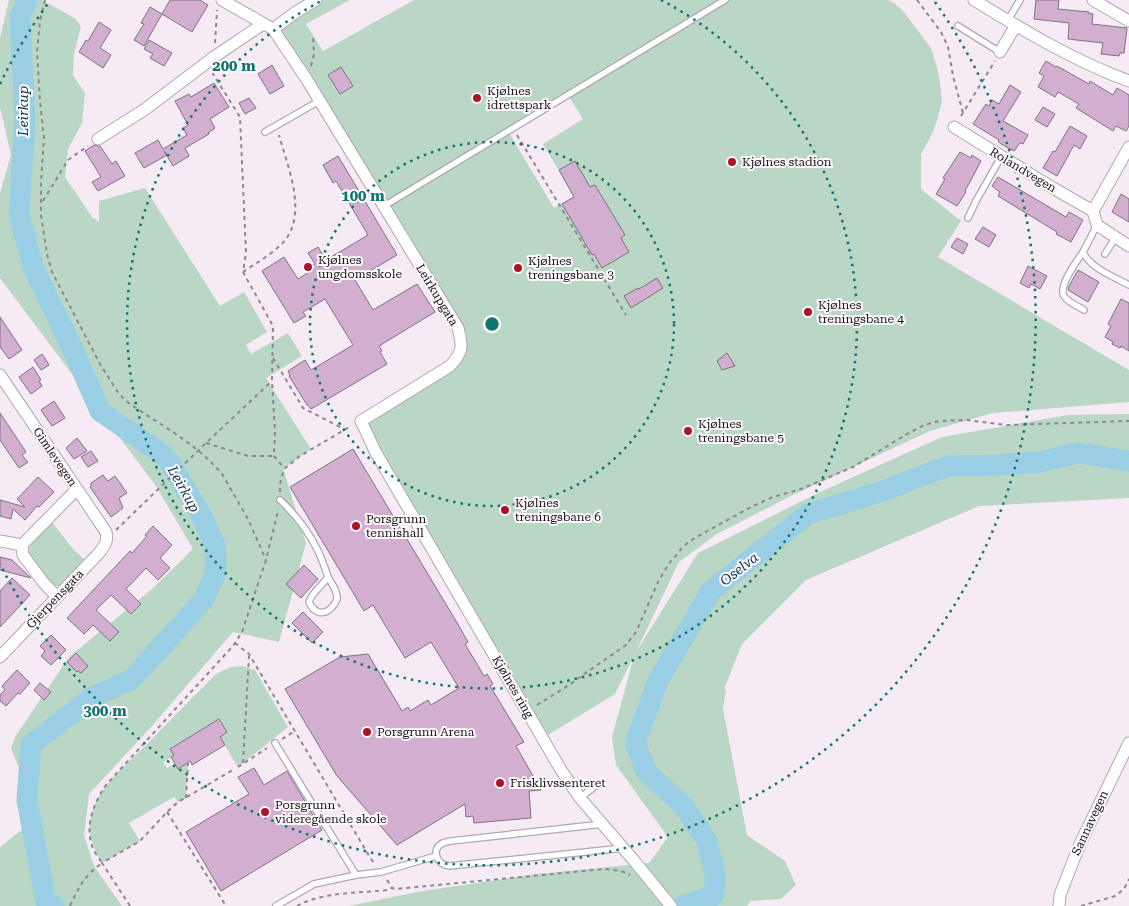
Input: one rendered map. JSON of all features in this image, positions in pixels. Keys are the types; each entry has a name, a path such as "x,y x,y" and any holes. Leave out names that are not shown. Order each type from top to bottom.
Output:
{"street":[{"path":"98,139 144,110 214,57 316,0"},
{"path":"1093,0 1129,21"},
{"path":"981,2 1012,23 1103,71 1129,81"},
{"name":"Leirkupgata","path":"220,5 268,26 307,80 318,101 458,328 461,341 460,355 450,366 361,421"},
{"path":"1000,52 1012,23"},
{"name":"Rolandvegen","path":"954,127 1093,211"},
{"path":"1129,147 1093,211 1097,225 1129,246"},
{"name":"Gimlevegen","path":"0,376 106,532 107,539"},
{"name":"Kjølnes ring","path":"361,421 376,453 561,770 580,798 624,848 669,904"},
{"path":"22,545 77,489"},
{"name":"Gjerpensgata","path":"0,657 99,553 107,539"},
{"path":"0,541 22,545"},
{"path":"22,545 23,555 57,597"},
{"name":"Sannavegen","path":"1058,906 1060,895 1078,846 1129,743"}],"lane":[{"path":"384,206 725,0"},
{"path":"1012,23 1020,0"},
{"path":"958,26 1000,52"},
{"path":"265,132 318,101"},
{"path":"968,218 1001,157"},
{"path":"1084,310 1068,301 1063,296 1062,291 1064,282 1097,225"},
{"path":"1105,254 1115,238"},
{"path":"1083,252 1089,262 1129,285"},
{"path":"280,500 309,535 318,550 328,577 336,591 337,598 330,610 324,613 318,612 312,608 309,602 310,596 328,577"},
{"path":"276,743 356,875"},
{"path":"580,798 599,783"},
{"path":"603,824 451,841 440,845 436,856 440,863 449,866 624,848"},
{"path":"276,906 314,884 356,875 382,872 436,856"}],"path":[{"path":"45,0 40,22 37,52 44,138 41,182 43,233 50,267 108,378 124,399 198,450 222,474 248,519 266,560"},
{"path":"917,0 941,32 948,48 953,76 963,112"},
{"path":"220,5 213,74 240,117 246,253 243,272 273,326 274,456 284,469"},
{"path":"307,80 314,54 313,37"},
{"path":"954,127 1000,52"},
{"path":"243,272 286,239 294,225 296,210 293,186 276,126"},
{"path":"512,128 626,314"},
{"path":"42,203 68,160 98,139"},
{"path":"272,356 303,408 344,429"},
{"path":"107,539 272,381"},
{"path":"526,711 563,689 626,645 636,632 658,582 668,565 682,548 690,541 753,506 773,497 801,489 853,467 907,434 924,425 940,420 966,420 1007,425 1129,421"},
{"path":"130,906 92,847 90,827 92,814 100,794 106,785 236,642 242,632 266,560 280,500 280,484 284,469 300,456 344,429 361,421"},
{"path":"206,443 248,456 274,456"},
{"path":"236,642 249,654 371,860 382,872 392,888"},
{"path":"243,763 249,654"},
{"path":"238,767 295,731"},
{"path":"186,798 188,763"},
{"path":"70,906 83,880 92,870 140,840 167,812 186,798 232,770"},
{"path":"167,812 226,906"},
{"path":"297,906 314,898 392,888 605,869 622,872 635,878"},
{"path":"1081,906 1114,896 1124,889 1129,879"}],"green space":[{"path":"9,0 42,0 76,19 81,27 74,54 73,75 85,93 82,123 68,149 65,177 92,217 99,222 99,201 145,188 220,306 244,292 267,332 246,345 251,354 288,333 302,356 266,378 311,449 283,468 306,543 279,642 233,632 152,726 89,794 84,835 94,866 122,906 0,906 0,847 38,817 11,748 15,737 69,657 152,589 193,549 156,486 0,278 0,193 11,155 0,107 0,38"},
{"path":"316,0 350,0 306,24 323,51 414,0 888,0 903,11 931,48 940,82 942,101 937,121 921,154 921,189 961,221 938,257 1129,370 1129,402 993,413 930,431 791,496 717,534 679,562 636,652 698,553 820,492 942,437 1068,415 1129,414 1129,498 979,506 806,580 742,644 724,689 726,690 723,709 747,835 785,861 796,885 781,899 751,901 747,906 349,906 417,892 537,874 649,863 668,837 616,765 612,737 634,656 615,694 543,738 361,421 450,366 461,341 273,29","holes":["568,95 583,119 543,144 574,196 554,208 508,131"]},
{"path":"51,521 73,549 85,560 60,586 55,586 50,581 29,554 30,544"},
{"path":"242,666 255,670 288,727 238,767 220,737 227,732 219,719 170,749 174,756 163,762 167,768 175,764 179,768 188,763 186,798 178,802 174,797 129,823 140,841 102,863 93,845 90,833 90,820 101,793 116,775 216,674 231,667"}],"building":[{"path":"170,0 200,0 208,5 192,32 162,14"},
{"path":"1036,0 1059,0 1058,9 1093,14 1092,24 1127,28 1124,53 1120,53 1119,56 1101,54 1103,43 1068,39 1069,23 1034,19"},
{"path":"150,7 162,14 144,46 134,40 144,24 141,23"},
{"path":"99,22 111,30 100,48 111,55 103,68 79,52"},
{"path":"149,40 172,53 164,66 150,58 153,54 144,49"},
{"path":"1046,61 1089,84 1090,81 1113,95 1117,88 1129,95 1129,126 1126,131 1116,126 1113,131 1076,108 1079,104 1058,92 1055,97 1038,87 1044,76 1039,73"},
{"path":"272,65 284,86 270,94 258,74"},
{"path":"341,67 353,86 340,94 328,75"},
{"path":"214,83 229,107 210,119 215,128 209,134 185,148 189,156 173,166 167,155 144,168 135,153 158,140 163,149 187,135 183,128 188,125 175,101 189,94 191,97"},
{"path":"1010,85 1021,92 1003,121 1028,135 1023,144 1020,143 1014,151 973,124 986,104 989,106 992,100 999,104"},
{"path":"249,98 256,108 245,114 239,103"},
{"path":"1043,107 1055,114 1047,127 1035,120"},
{"path":"1070,126 1087,136 1080,149 1074,145 1057,176 1043,168"},
{"path":"94,145 100,146 112,164 116,161 125,176 98,191 92,182 101,177 85,151"},
{"path":"960,152 971,158 972,155 981,161 957,206 936,194 945,179 943,178"},
{"path":"338,156 397,255 355,280 373,310 417,284 435,312 379,346 382,351 380,352 387,364 311,409 289,376 288,371 305,360 311,370 353,345 325,299 303,312 306,316 294,323 262,271 284,257 298,279 314,269 311,266 315,264 308,253 318,247 326,260 368,235 336,181 333,183 323,165"},
{"path":"575,161 590,187 595,185 625,235 621,238 629,252 602,268 594,254 592,255 562,204 574,197 559,170"},
{"path":"998,177 1066,217 1069,212 1083,220 1071,242 998,196 1000,192 992,186"},
{"path":"1121,194 1129,199 1129,222 1112,212"},
{"path":"983,227 996,235 989,247 975,239"},
{"path":"957,238 968,244 963,254 951,247"},
{"path":"1028,266 1047,276 1040,289 1031,284 1029,288 1020,283"},
{"path":"1078,270 1099,282 1088,302 1068,290"},
{"path":"657,278 663,288 631,308 624,296"},
{"path":"1121,299 1129,303 1129,351 1121,346 1120,348 1112,344 1113,342 1105,337 1111,326 1108,324"},
{"path":"0,317 22,350 9,359 0,347"},
{"path":"727,353 735,366 722,370 717,361"},
{"path":"42,354 49,365 41,370 34,360"},
{"path":"33,367 41,380 39,381 42,386 31,394 19,377"},
{"path":"54,401 65,418 52,426 41,410"},
{"path":"0,413 26,452 22,455 28,462 19,468 0,440"},
{"path":"77,438 87,451 74,459 66,448"},
{"path":"353,449 456,621 468,642 465,644 484,676 487,674 493,684 490,686 524,742 516,746 541,790 529,791 531,818 474,823 473,816 466,817 465,804 397,845 337,776 285,689 340,657 368,654 402,711 408,707 410,711 428,700 431,705 459,688 431,642 405,658 373,605 364,611 290,487"},
{"path":"91,451 98,461 88,467 81,457"},
{"path":"103,475 108,481 115,476 127,493 119,498 123,508 111,517 90,487 91,483"},
{"path":"38,477 54,492 39,507 37,506 25,520 13,509 11,519 0,516 0,500 25,507 17,499"},
{"path":"153,526 172,545 160,558 170,568 158,580 146,568 126,589 141,604 131,614 111,595 96,610 119,632 110,641 93,625 84,634 67,618 130,551 132,553"},
{"path":"0,557 12,560 31,578 0,570"},
{"path":"304,565 318,579 301,598 286,584"},
{"path":"12,578 30,595 0,627 0,591"},
{"path":"303,612 323,632 312,643 292,623"},
{"path":"51,635 66,650 51,665 41,656 45,651 40,646"},
{"path":"76,653 88,666 81,673 77,672 67,662"},
{"path":"17,670 30,683 6,706 0,701 0,695 5,690 2,686"},
{"path":"40,683 51,692 44,700 34,690"},
{"path":"219,719 227,732 220,737 225,745 192,765 190,761 178,769 171,757 174,755 170,749"},
{"name":"Porsgrunn videregående skole","path":"254,768 264,785 287,771 322,830 221,891 186,832 249,794 238,777"}],"waterway":[{"name":"Leirkup","path":"27,0 20,18 25,119 19,215 34,269 100,411 166,457 200,513 215,545 216,572 205,598 132,679 91,698 31,745 27,800 46,902 54,906"},
{"name":"Oselva","path":"682,906 713,896 716,879 707,841 683,805 647,773 635,743 659,679 711,591 808,514 883,491 948,466 1039,462 1078,453 1129,461"},
{"name":"Leirkup","path":"40,906 46,902"}],"place":[{"name":"Kjølnes idrettspark","path":"477,98"},
{"name":"Kjølnes stadion","path":"732,162"},
{"name":"Kjølnes ungdomsskole","path":"308,267"},
{"name":"Kjølnes treningsbane 3","path":"518,268"},
{"name":"Kjølnes treningsbane 4","path":"808,312"},
{"name":"Kjølnes treningsbane 5","path":"688,431"},
{"name":"Kjølnes treningsbane 6","path":"505,510"},
{"name":"Porsgrunn tennishall","path":"356,526"},
{"name":"Porsgrunn Arena","path":"367,732"},
{"name":"Frisklivssenteret","path":"500,783"},
{"name":"Porsgrunn videregående skole","path":"265,812"}]}
